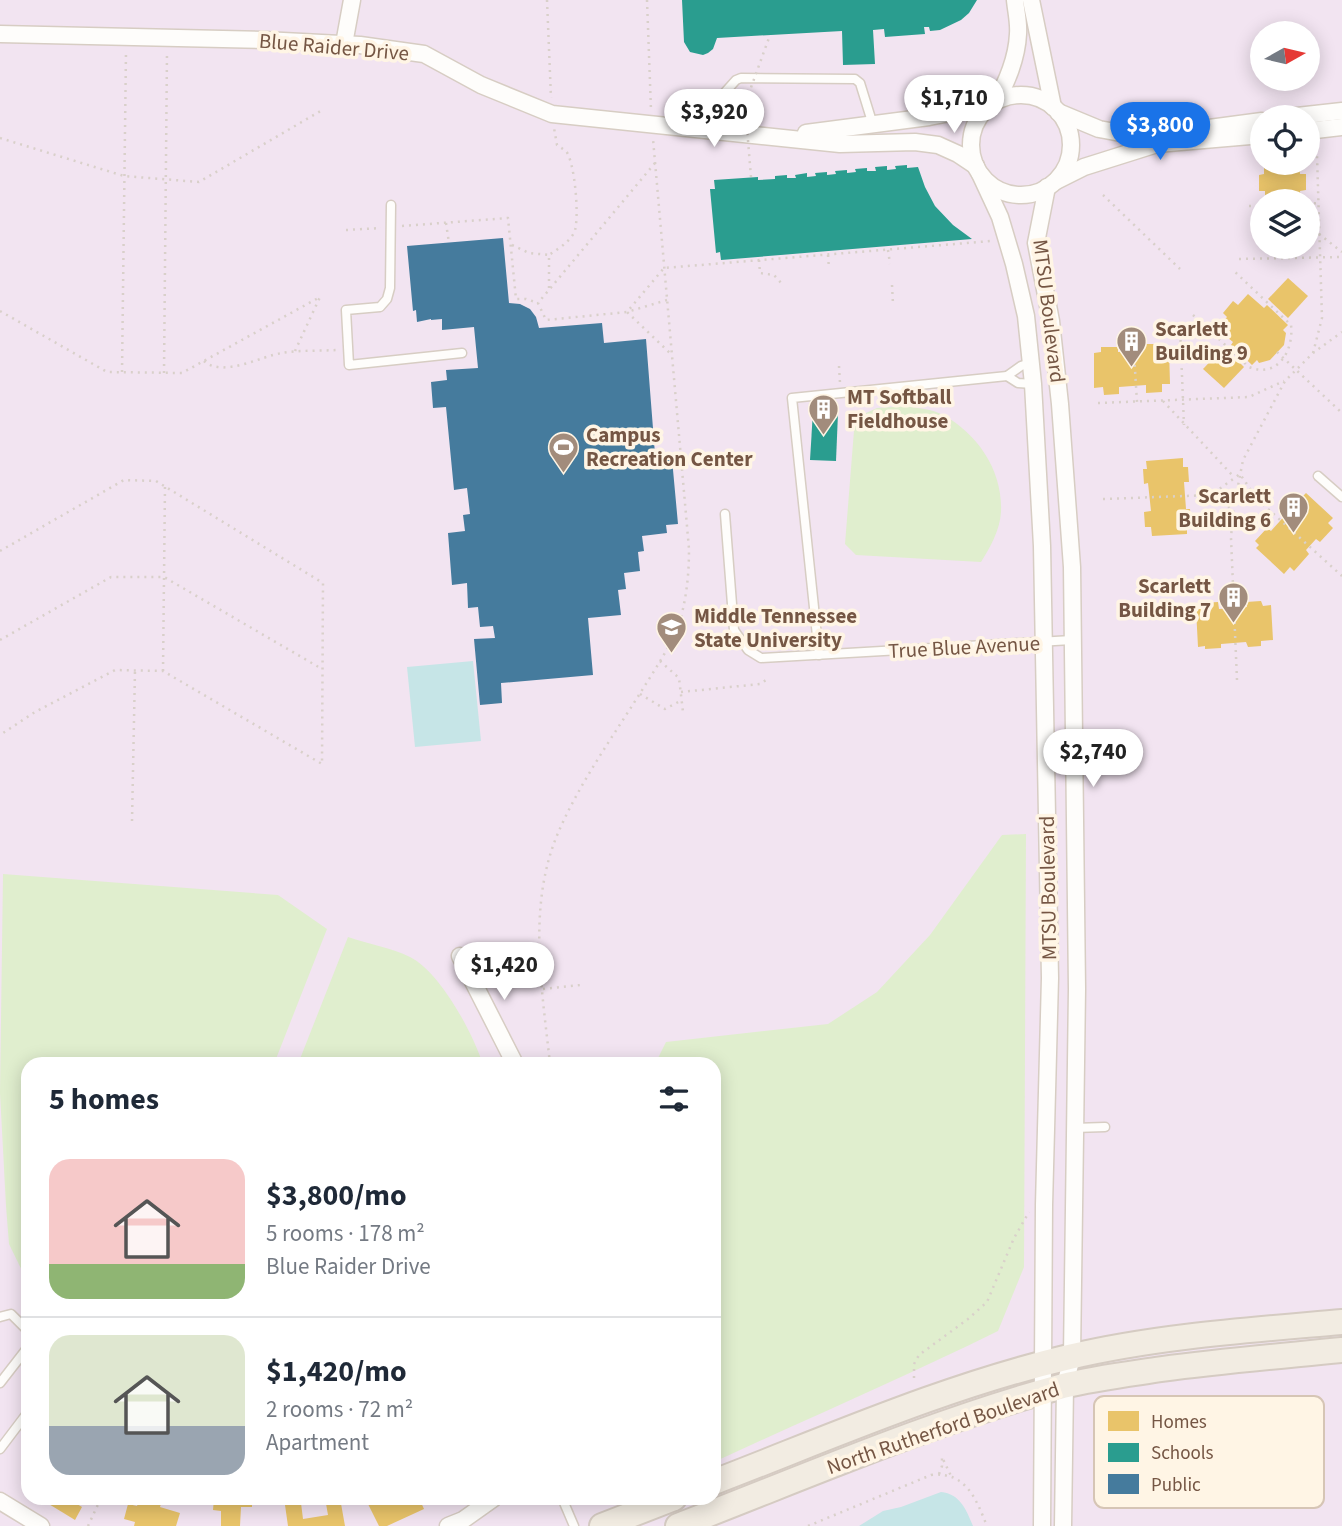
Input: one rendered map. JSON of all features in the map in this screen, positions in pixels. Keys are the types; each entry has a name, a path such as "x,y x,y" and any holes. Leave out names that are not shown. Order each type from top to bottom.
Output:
{"main road":[{"name":"North Rutherford Boulevard","path":"721,1479 929,1399 1072,1356 1158,1341 1342,1322"},
{"name":"North Rutherford Boulevard","path":"678,1526 886,1445 1053,1389 1132,1374 1233,1360 1342,1350"},
{"path":"602,1526 656,1505"}],"street":[{"path":"344,44 352,0"},
{"path":"993,104 1003,89 1014,58 1018,34 1015,0"},
{"path":"1031,0 1056,109 1067,125 1071,140 1070,156 1064,170 1050,184"},
{"name":"Blue Raider Drive","path":"0,34 344,44 424,54 481,85 552,114 840,144 923,143 948,150 978,170"},
{"path":"1250,123 1149,136 1126,134 1099,129 1033,96 1019,95 1004,97 980,115 971,138 971,151 978,170 992,186 1007,193 1024,195 1040,191 1084,167 1157,144 1250,136"},
{"name":"Blue Raider Drive","path":"780,136 873,125 993,104"},
{"path":"1320,113 1342,111"},
{"path":"1320,130 1342,127"},
{"name":"MTSU Boulevard","path":"978,170 999,217 1014,264 1026,316 1033,384 1042,546 1050,978 1042,1364 1053,1389 1063,1526"},
{"name":"MTSU Boulevard","path":"1042,1526 1053,1389 1072,1356 1077,989 1072,567 1051,321 1036,243 1050,184"},
{"path":"460,956 511,1057"},
{"path":"0,1501 41,1526"},
{"path":"448,1526 463,1520 484,1505"}],"lane":[{"path":"707,130 710,109 736,80 741,78 855,79 860,83 873,125"},
{"path":"391,205 390,288 387,299 380,307 346,310 349,365 462,353"},
{"path":"819,655 792,397 1007,376 1030,363"},
{"path":"1007,376 1018,383 1033,384"},
{"path":"1318,476 1342,497"},
{"name":"True Blue Avenue","path":"725,514 734,630 748,650 761,658 1072,640"},
{"path":"1074,1128 1105,1127"},
{"path":"0,1317 11,1314 21,1324"},
{"path":"0,1383 21,1356"},
{"path":"0,1449 21,1421"},
{"path":"565,1505 574,1526"}],"path":[{"path":"547,0 552,103"},
{"path":"647,0 651,113"},
{"path":"751,177 745,104 770,35"},
{"path":"122,372 125,48"},
{"path":"164,373 167,49"},
{"path":"0,138 124,176 199,182 324,109"},
{"path":"512,245 529,253 549,255 564,245 575,230 577,219 571,164 566,152 556,145 553,121"},
{"path":"549,1057 542,989 539,920 546,875 557,835 576,797 660,661 680,619 688,584 690,549 653,135"},
{"path":"538,303 655,163"},
{"path":"1103,195 1180,269"},
{"path":"397,227 508,218 516,299 538,303 546,320 627,312 667,300"},
{"path":"446,223 449,243"},
{"path":"346,230 385,228"},
{"path":"1320,234 1342,252"},
{"path":"1313,353 1322,318 1320,234"},
{"path":"627,312 664,268 993,241"},
{"path":"888,250 890,264"},
{"path":"828,254 829,269"},
{"path":"549,255 549,289"},
{"path":"1239,259 1342,257"},
{"path":"759,260 760,273 774,275 783,285"},
{"path":"1193,315 1250,368 1267,369 1285,360 1291,347 1292,326 1234,271"},
{"path":"892,285 894,304"},
{"path":"0,311 107,372 182,373 320,297 295,352"},
{"path":"627,312 672,355"},
{"path":"1180,326 1184,425"},
{"path":"1237,680 1231,561 1234,503 1243,460 1285,381 1313,353 1342,332"},
{"path":"1133,337 1137,402"},
{"path":"204,361 222,368 295,352 337,350"},
{"path":"1277,352 1342,413"},
{"path":"839,366 841,393"},
{"path":"1098,403 1249,397 1285,381"},
{"path":"1163,401 1234,477"},
{"path":"1212,495 1240,474"},
{"path":"1240,474 1257,499 1342,576"},
{"path":"0,551 124,480 156,481 323,583 322,764 163,671 115,670 36,712 0,735"},
{"path":"163,671 166,486"},
{"path":"1103,499 1212,495 1224,501 1233,512"},
{"path":"1234,503 1245,498 1257,499"},
{"path":"0,640 111,577 164,577 322,669"},
{"path":"660,661 679,678 683,712"},
{"path":"132,821 135,670"},
{"path":"681,692 760,684 766,680"},
{"path":"640,694 665,709 682,700"},
{"path":"542,989 582,985"},
{"path":"914,1378 914,1364 919,1355 987,1302 1014,1238 1032,1207"},
{"path":"939,1474 942,1457 951,1477"},
{"path":"808,1526 939,1474 965,1484 973,1492 987,1526"},
{"path":"88,1526 98,1505"}],"shaded area":[{"name":"Middle Tennessee State University","path":"0,0 1342,0 1342,1526 0,1526"}],"green space":[{"path":"906,406 934,411 956,423 977,443 993,468 1001,497 1001,512 994,538 981,562 856,555 845,544 855,418 877,408"},
{"path":"1026,834 1024,1267 998,1331 721,1459 721,1057 658,1057 666,1042 828,1024 877,992 930,935 1002,835"},
{"path":"3,874 278,895 327,929 277,1057 21,1057 21,1269 9,1244 0,1093"},
{"path":"348,937 403,954 422,965 454,1004 480,1057 301,1057"}],"water":[{"path":"473,661 481,741 415,747 407,667"},
{"path":"941,1492 958,1499 973,1526 859,1526 883,1511"}],"building: Homes":[{"path":"1259,175 1306,175 1306,189 1259,189"},
{"path":"1288,278 1308,296 1288,318 1268,299"},
{"path":"1248,294 1264,308 1267,305 1288,325 1283,330 1286,333 1284,345 1270,360 1259,363 1257,360 1252,365 1231,345 1233,342 1217,329 1227,317 1223,313 1233,301 1238,305"},
{"name":"Scarlett Building 9","path":"1144,344 1160,344 1161,348 1169,348 1170,384 1162,384 1162,392 1146,393 1146,385 1119,387 1119,394 1104,395 1103,387 1094,388 1094,353 1101,352 1101,347 1118,347 1118,352 1144,350"},
{"path":"1224,347 1244,367 1224,388 1203,369"},
{"path":"1183,458 1183,467 1188,467 1189,482 1184,482 1186,509 1190,509 1191,524 1187,524 1187,534 1152,536 1151,527 1145,527 1144,512 1151,511 1148,483 1144,484 1143,469 1147,469 1146,461"},
{"name":"Scarlett Building 6","path":"1306,493 1333,518 1328,523 1333,528 1320,542 1316,539 1306,550 1309,554 1294,571 1290,567 1284,574 1256,548 1259,545 1255,541 1267,528 1271,531 1288,512 1284,509 1296,495 1300,499"},
{"name":"Scarlett Building 7","path":"1261,601 1263,606 1271,605 1273,640 1261,641 1261,646 1248,647 1246,642 1221,644 1221,648 1198,647 1196,609 1202,608 1202,603 1218,602 1219,609 1247,607 1246,602"},
{"path":"50,1505 82,1507 75,1520"},
{"path":"128,1505 161,1505 160,1507 180,1513 176,1526 134,1526 135,1522 124,1519"},
{"path":"213,1505 252,1505 241,1507 240,1526 221,1526 221,1511 213,1510"},
{"path":"285,1505 301,1505 303,1519 328,1515 326,1505 341,1505 345,1526 288,1526"},
{"path":"368,1505 422,1505 424,1509 387,1526 379,1526"}],"building: Schools":[{"path":"682,0 977,0 961,20 940,30 930,31 929,27 924,27 925,34 885,37 884,29 873,30 875,64 843,65 842,31 717,38 713,49 708,53 703,55 690,52 684,42"},
{"path":"907,165 907,168 918,167 935,206 953,225 972,239 721,260 720,252 716,253 710,189 715,189 714,180 758,177 758,180 775,179 775,176 787,175 787,178 796,178 795,175 807,173 807,177 816,176 815,173 827,172 827,175 836,174 835,171 847,170 847,173 867,168 867,171 876,171 875,167 887,166 887,170"},
{"name":"MT Softball Fieldhouse","path":"813,411 838,413 836,461 810,460"}],"building: Public":[{"name":"Campus Recreation Center","path":"503,238 509,303 530,309 539,328 602,323 604,343 646,339 655,454 662,453 663,460 672,459 678,524 666,525 667,533 642,536 644,551 638,552 640,571 624,573 626,589 618,590 621,615 588,618 593,675 501,683 502,703 480,705 474,639 495,638 493,626 480,627 478,607 468,608 467,583 452,585 448,533 465,531 463,515 470,514 467,488 454,490 446,407 433,408 431,382 447,380 446,370 478,368 474,327 442,330 442,319 417,322 416,310 413,311 407,246"}],"place":[{"name":"Scarlett Building 9","path":"1132,368"},
{"name":"MT Softball Fieldhouse","path":"824,436"},
{"name":"Campus Recreation Center","path":"563,474"},
{"name":"Scarlett Building 6","path":"1294,535"},
{"name":"Scarlett Building 7","path":"1234,625"},
{"name":"Middle Tennessee State University","path":"671,655"}]}
